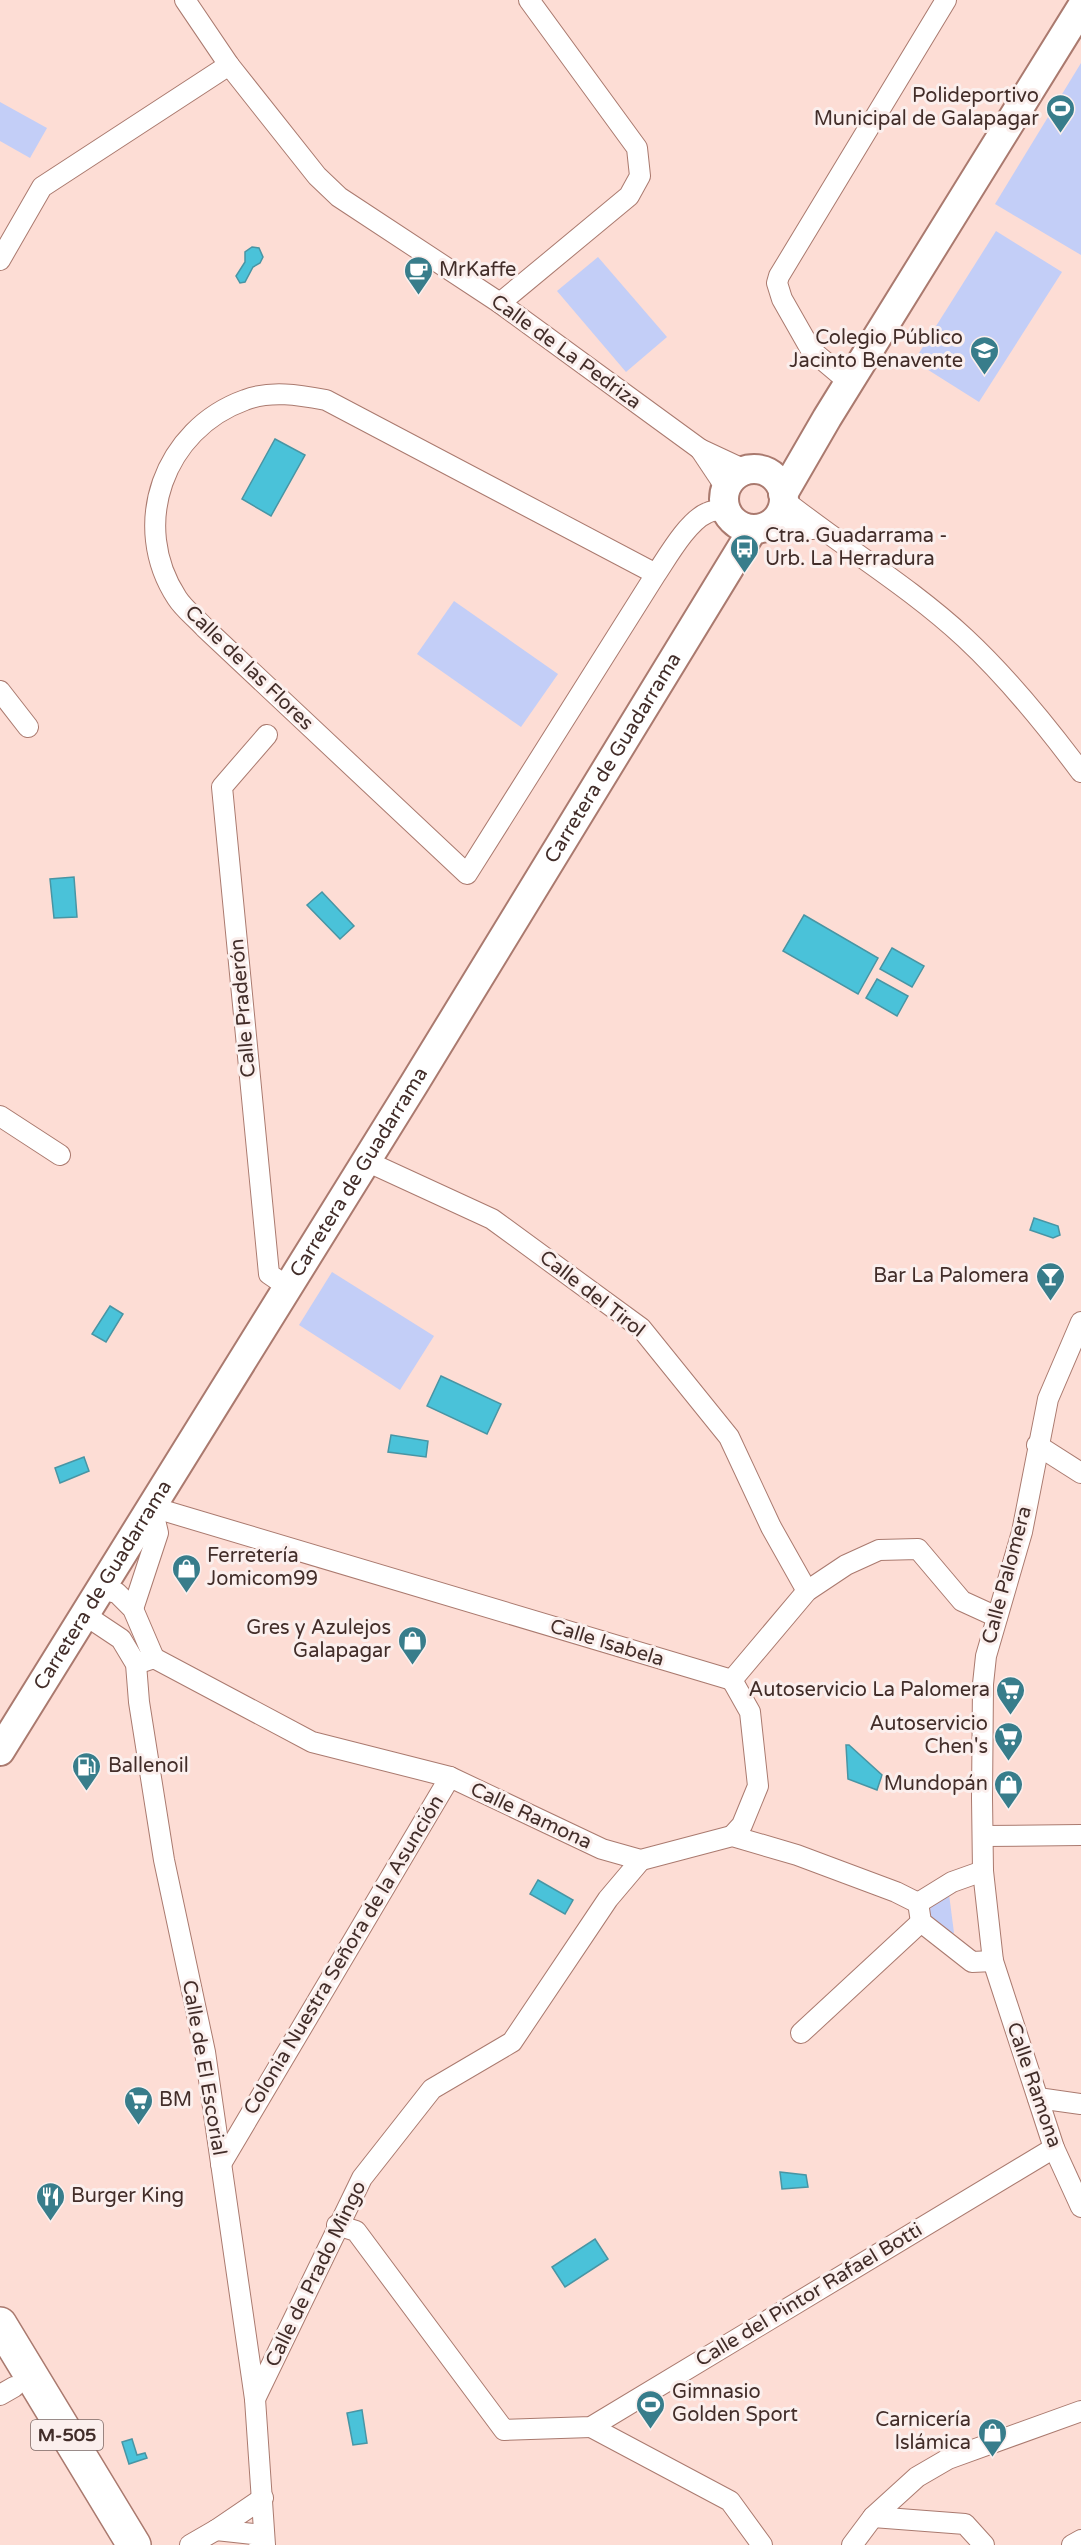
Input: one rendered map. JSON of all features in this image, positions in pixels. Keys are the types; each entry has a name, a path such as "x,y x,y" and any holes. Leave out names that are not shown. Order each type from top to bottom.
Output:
{"highway":[{"name":"M-505","path":"0,2324 134,2545"},
{"name":"M-505","path":"5,2382 108,2545"}],"main road":[{"name":"Carretera de Guadarrama","path":"0,1751 716,592 724,558 754,500 827,418 1081,8"}],"street":[{"name":"Calle de La Pedriza","path":"185,0 229,65 316,176 339,197 501,303 700,449 754,500 824,532 933,611 965,638 1024,701 1081,772"},
{"path":"501,303 629,196 640,176 637,148 529,0"},
{"path":"849,382 812,350 782,299 777,283 779,276 946,0"},
{"path":"0,260 42,187 229,65"},
{"name":"Calle de las Flores","path":"656,574 326,400 286,393 246,399 209,417 180,446 162,482 154,521 160,561 177,598 205,628 467,874 656,574 683,536 699,518 708,512 754,500"},
{"path":"0,691 28,727"},
{"name":"Calle Praderón","path":"267,735 222,787 269,1274 288,1287"},
{"path":"0,1116 60,1155"},
{"name":"Calle del Tirol","path":"366,1161 492,1219 641,1328 729,1437 771,1527 807,1591"},
{"name":"Calle Palomera","path":"983,1836 983,1684 986,1656 1022,1532 1037,1445 1048,1400 1081,1322"},
{"path":"1037,1445 1081,1473"},
{"path":"145,1661 133,1609 158,1533 152,1507"},
{"name":"Calle Isabela","path":"152,1507 732,1680"},
{"path":"732,1836 742,1825 758,1786 750,1712 732,1680 807,1591 846,1565 879,1550 918,1549 962,1601 996,1617"},
{"path":"101,1589 117,1593 133,1609"},
{"name":"Calle de El Escorial","path":"85,1615 121,1639 145,1661 153,1793 205,2052 255,2399 265,2545"},
{"name":"Calle Ramona","path":"145,1661 312,1742 450,1777 602,1849 641,1860"},
{"name":"Colonia Nuestra Señora de la Asunción","path":"221,2164 450,1777"},
{"path":"983,1836 1081,1835"},
{"path":"641,1860 732,1836 797,1855 896,1892 972,1962 993,1961"},
{"name":"Calle Ramona","path":"983,1836 983,1871 993,1961 1054,2148 1081,2206"},
{"name":"Calle de Prado Mingo","path":"255,2399 337,2225 362,2178 432,2089 512,2042 608,1899 641,1860"},
{"path":"801,2032 952,1882 983,1871"},
{"path":"1038,2098 1081,2104"},
{"name":"Calle del Pintor Rafael Botti","path":"337,2225 356,2231 504,2430 591,2427 1054,2148"},
{"path":"852,2545 873,2517 917,2477 948,2459 1081,2411"},
{"path":"591,2427 730,2501 762,2545"},
{"path":"190,2545 263,2498"},
{"path":"873,2517 965,2524 984,2545"},
{"path":"216,2530 253,2534 265,2545"},
{"path":"1072,2545 1081,2540"}],"shaded area":[{"name":"Polideportivo Municipal de Galapagar","path":"1081,63 1081,255 995,204"},
{"path":"0,102 47,128 30,158 0,141"},
{"path":"996,231 1062,272 979,402 914,361"},
{"path":"252,247 259,248 263,257 260,263 253,267 245,282 240,283 236,276 245,262 245,252"},
{"path":"598,257 667,337 626,372 557,291"},
{"path":"275,439 305,455 271,516 242,499"},
{"path":"454,601 558,674 521,727 417,654"},
{"path":"74,877 77,917 54,918 50,879"},
{"path":"322,892 354,926 340,939 307,905"},
{"path":"804,915 878,958 858,994 783,951"},
{"path":"892,948 924,966 912,987 880,969"},
{"path":"877,979 908,996 897,1016 866,998"},
{"path":"1034,1218 1058,1226 1060,1235 1053,1238 1030,1230"},
{"path":"332,1272 434,1336 400,1390 299,1325"},
{"path":"110,1306 123,1314 106,1342 92,1334"},
{"path":"441,1376 501,1404 487,1434 427,1406"},
{"path":"391,1435 428,1441 426,1457 388,1452"},
{"path":"84,1457 89,1471 60,1483 55,1468"},
{"path":"846,1745 849,1745 882,1775 877,1790 848,1779"},
{"path":"538,1880 573,1900 565,1914 530,1894"},
{"path":"949,1894 954,1933 950,1934 929,1917 930,1908 935,1902"},
{"path":"780,2172 806,2175 808,2187 782,2189"},
{"path":"595,2239 608,2259 565,2287 552,2267"},
{"path":"362,2410 367,2443 353,2445 347,2413"},
{"path":"132,2439 137,2455 145,2453 147,2458 129,2464 122,2442"}],"place":[{"name":"Polideportivo Municipal de Galapagar","path":"1060,134"},
{"name":"MrKaffe","path":"418,296"},
{"name":"Colegio Público Jacinto Benavente","path":"984,376"},
{"name":"Ctra. Guadarrama - Urb. La Herradura","path":"744,574"},
{"name":"Bar La Palomera","path":"1050,1302"},
{"name":"Ferretería Jomicom99","path":"186,1594"},
{"name":"Gres y Azulejos Galapagar","path":"412,1666"},
{"name":"Autoservicio La Palomera","path":"1011,1716"},
{"name":"Autoservicio Chen's","path":"1009,1762"},
{"name":"Ballenoil","path":"87,1792"},
{"name":"Mundopán","path":"1009,1810"},
{"name":"BM","path":"138,2126"},
{"name":"Burger King","path":"50,2222"},
{"name":"Gimnasio Golden Sport","path":"651,2430"},
{"name":"Carnicería Islámica","path":"992,2458"}]}
